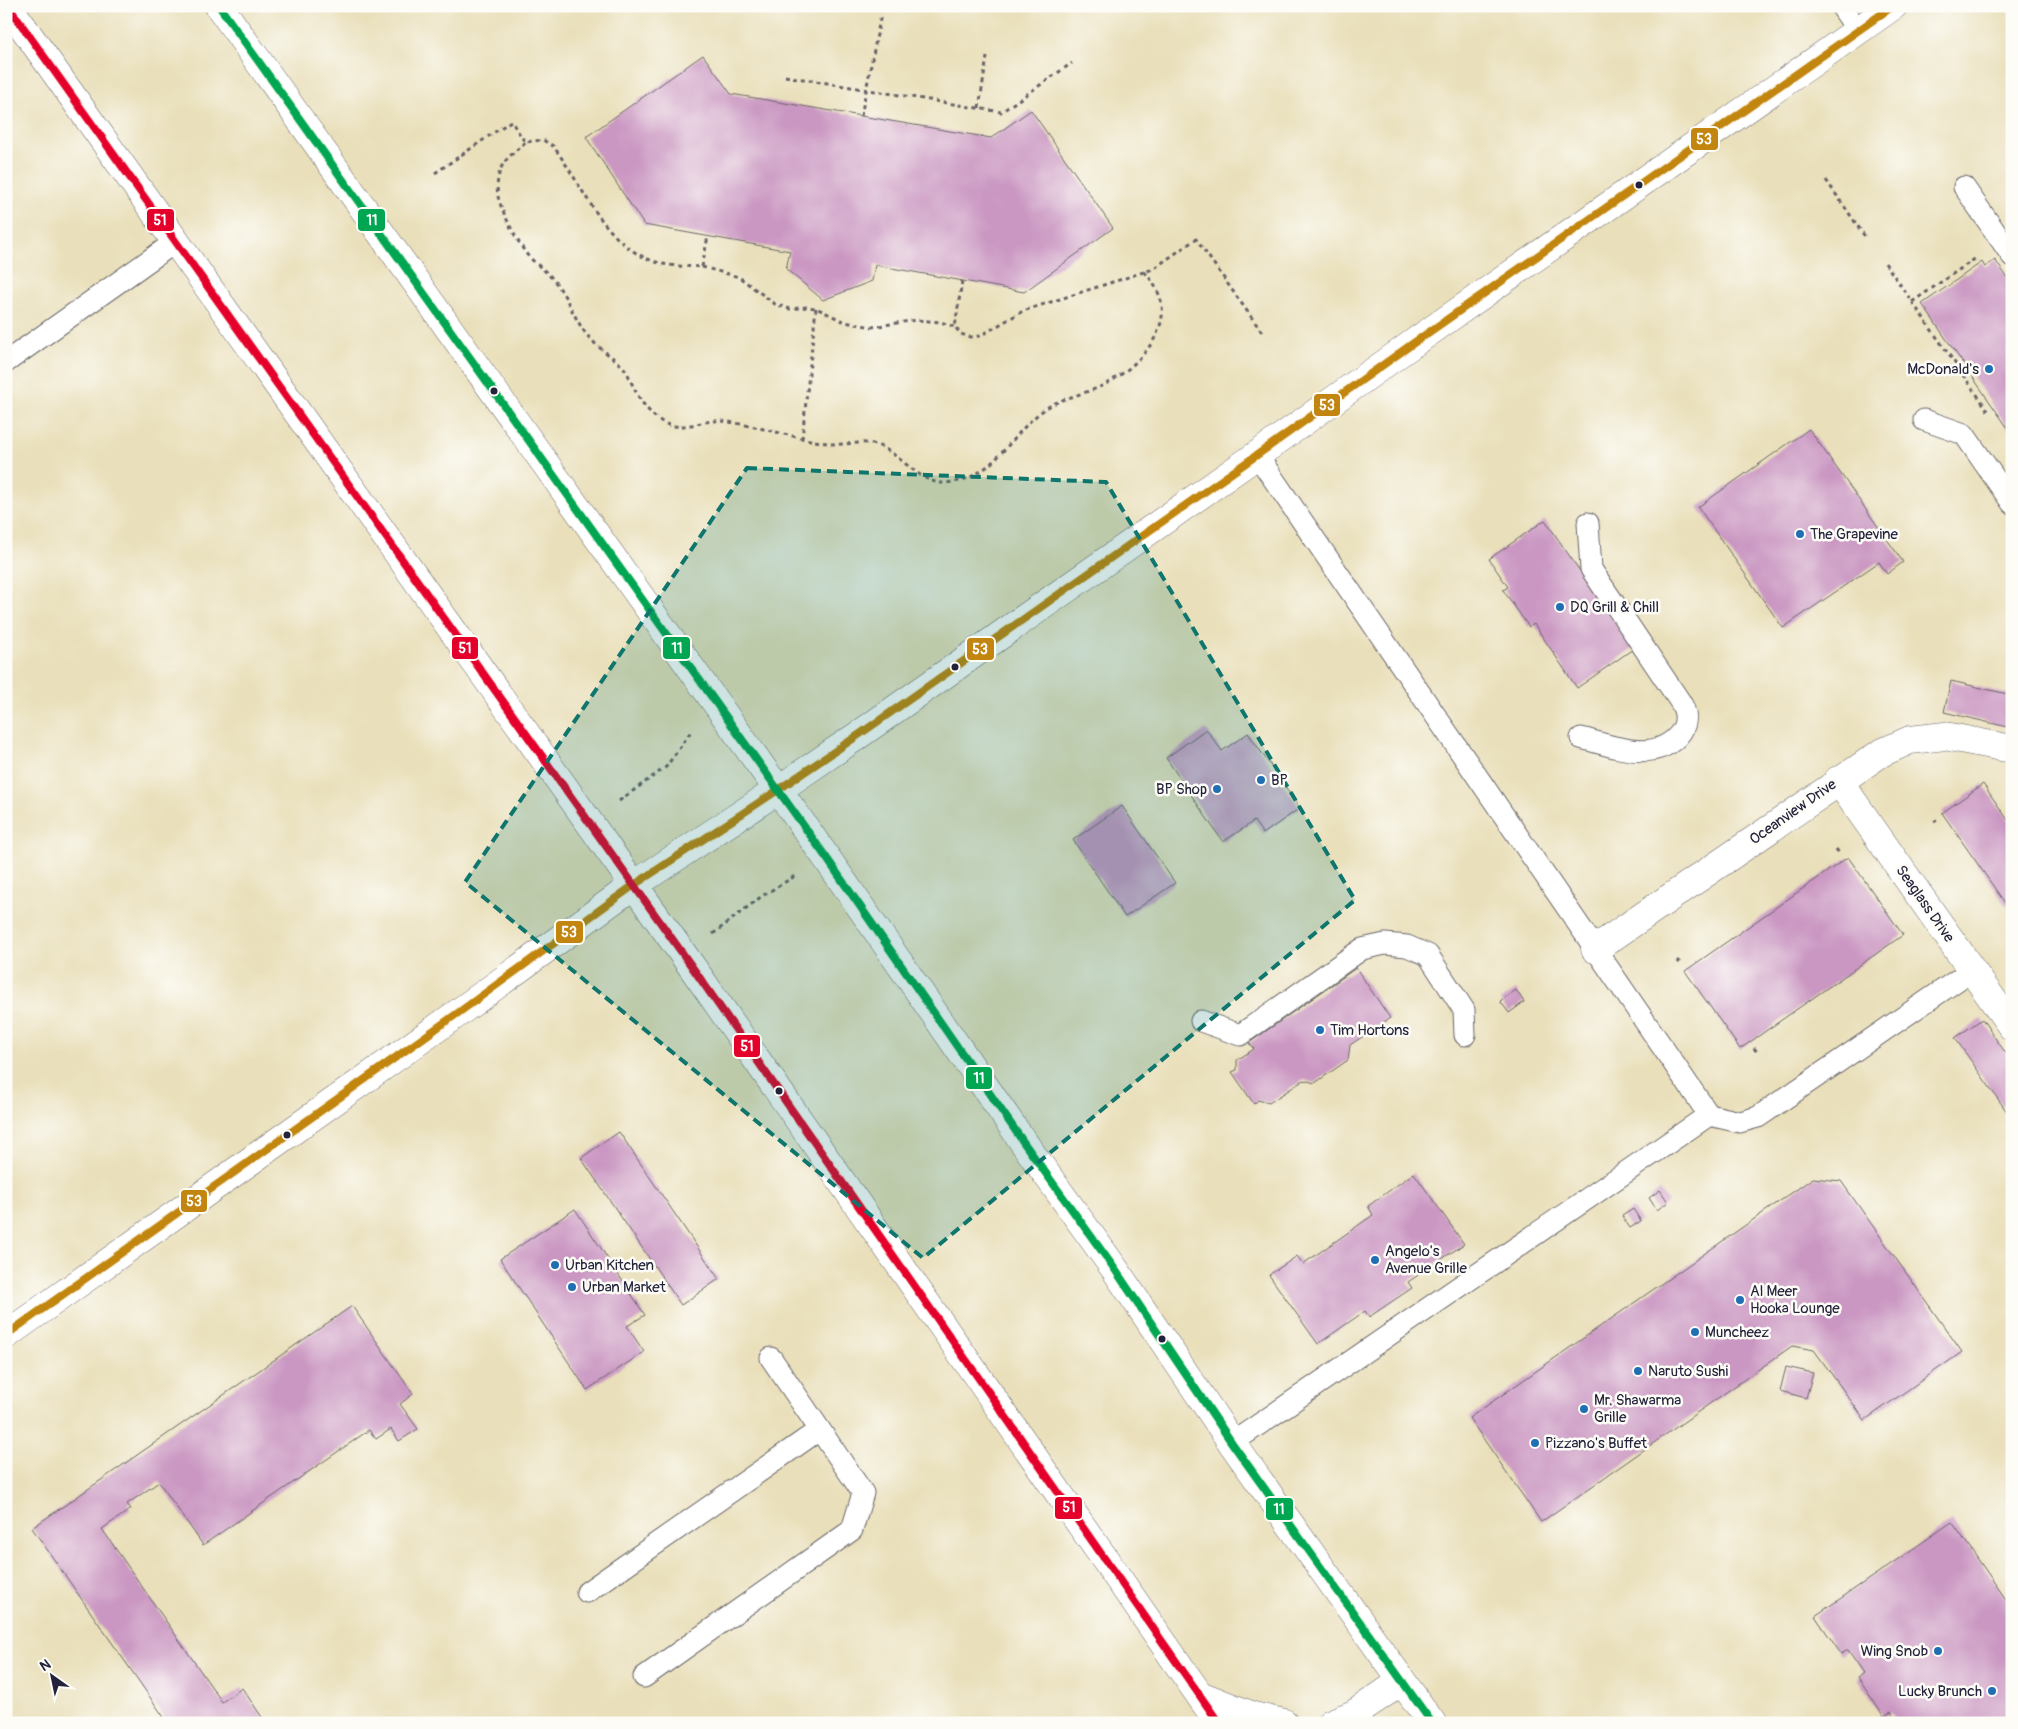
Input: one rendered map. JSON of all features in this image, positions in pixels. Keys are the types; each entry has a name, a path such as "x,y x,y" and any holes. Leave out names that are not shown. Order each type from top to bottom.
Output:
{"main road":[{"path":"8,6 634,885 1219,1723"},
{"path":"219,6 778,790 1114,1268 1232,1443 1432,1723"},
{"path":"6,1335 450,1019 634,885 778,790 1894,6"},
{"name":"Oceanview Drive","path":"1595,949 1838,780 1881,753 1910,740 1945,736 2012,749"},
{"name":"Seaglass Drive","path":"1838,780 2012,1028"},
{"path":"1331,1723 1354,1714 1402,1681"},
{"path":"1200,1695 1253,1716 1284,1723"}],"lane":[{"path":"1841,6 1858,31"},
{"path":"1964,186 2012,256"},
{"path":"6,362 175,242"},
{"path":"1924,420 1964,434 2009,496"},
{"path":"1257,455 1709,1115 1740,1122 1758,1117 1972,970"},
{"path":"1581,738 1637,751 1650,751 1661,748 1677,737 1683,728 1686,710 1591,570 1588,524"},
{"path":"1201,1021 1240,1035 1362,949 1385,944 1408,946 1428,955 1464,1010 1465,1035"},
{"path":"1232,1443 1709,1115"},
{"path":"644,1677 852,1530 863,1493 771,1358"},
{"path":"587,1592 819,1430"}],"path":[{"path":"860,116 881,14"},
{"path":"979,108 987,57"},
{"path":"785,76 1000,112 1072,62"},
{"path":"435,173 511,121 525,142"},
{"path":"1144,271 1157,288 1162,307 1160,327 1147,350 1128,370 1104,385 1048,407 1028,422 1005,451 984,470 964,480 942,484 922,476 890,452 870,443 836,444 802,439 720,420 692,425 669,425 651,413 636,393 625,369 588,336 565,294 550,276 528,256 510,224 498,197 498,179 503,163 525,142 543,140 553,146 602,222 633,252 657,263 702,266 739,277 775,304 790,310 806,307 816,308 845,322 872,327 916,320 941,322 955,327 961,334 970,337 980,336 1023,311 1144,271 1153,269 1196,239 1264,335"},
{"path":"1826,180 1866,238"},
{"path":"702,266 708,236"},
{"path":"1912,302 1982,254"},
{"path":"1884,263 1990,412"},
{"path":"955,327 962,281"},
{"path":"802,439 816,308"},
{"path":"619,800 666,767 692,730"},
{"path":"1934,822 1938,819"},
{"path":"712,935 762,896 795,876"},
{"path":"1677,960 1681,964"}],"highlighted area":[{"path":"747,468 1106,482 1355,900 923,1258 465,882"}],"building":[{"path":"703,55 731,94 991,138 1031,110 1113,228 1024,292 875,265 872,281 823,300 786,269 790,251 644,225 586,137"},
{"name":"McDonald's","path":"1995,260 2012,284 2012,434 1922,304 1982,262 1985,267"},
{"name":"The Grapevine","path":"1809,429 1903,562 1887,574 1879,562 1783,628 1698,507"},
{"name":"DQ Grill & Chill","path":"1545,520 1633,649 1577,688 1534,624 1529,627 1503,590 1508,587 1489,559"},
{"path":"1951,681 2012,695 2012,728 1944,712"},
{"name":"BP Shop","path":"1206,729 1222,751 1248,733 1300,808 1263,834 1254,821 1223,842 1166,758"},
{"path":"1983,784 2008,820 2012,817 2012,913 1942,813"},
{"path":"1122,806 1175,883 1125,917 1073,840"},
{"path":"1848,857 1903,935 1740,1049 1685,971"},
{"name":"Tim Hortons","path":"1356,968 1390,1018 1350,1045 1348,1060 1315,1083 1304,1080 1269,1103 1258,1100 1254,1104 1232,1072 1237,1070 1237,1060 1254,1049 1249,1043"},
{"path":"1516,990 1524,1002 1509,1013 1500,1001"},
{"path":"1982,1019 2012,1062 2012,1119 1955,1038"},
{"path":"619,1132 719,1279 681,1305 581,1158"},
{"name":"Angelo's Avenue Grille","path":"1414,1173 1464,1244 1408,1282 1412,1288 1369,1317 1365,1311 1318,1344 1269,1275 1297,1256 1303,1264 1373,1215 1368,1206"},
{"path":"1813,1178 1841,1181 1962,1352 1865,1420 1814,1350 1792,1346 1541,1522 1469,1418"},
{"path":"1660,1190 1668,1202 1657,1210 1649,1198"},
{"name":"Urban Market","path":"575,1209 645,1315 627,1326 644,1352 587,1390 500,1259"},
{"path":"1633,1209 1641,1221 1630,1228 1622,1216"},
{"path":"352,1306 413,1394 400,1404 418,1429 399,1441 391,1429 376,1439 369,1430 203,1545 159,1482 127,1504 131,1509 102,1529 222,1702 242,1688 266,1723 168,1723 32,1528"},
{"path":"1786,1367 1813,1373 1806,1398 1780,1391"},
{"path":"1952,1522 2012,1608 2012,1719 2006,1723 1898,1723 1891,1712 1884,1717 1858,1678 1864,1673 1848,1650 1841,1654 1815,1616"}],"transit line":[{"name":"51","path":"8,6 690,964 1219,1723"},
{"name":"11","path":"219,6 828,860 1024,1143 1114,1268 1232,1443 1432,1723"},
{"name":"53","path":"6,1335 458,1013 634,885 860,734 1893,6"}],"place":[{"name":"McDonald's","path":"1989,369"},
{"name":"The Grapevine","path":"1800,534"},
{"name":"DQ Grill & Chill","path":"1560,607"},
{"name":"BP","path":"1261,780"},
{"name":"BP Shop","path":"1217,789"},
{"name":"Tim Hortons","path":"1320,1030"},
{"name":"Angelo's Avenue Grille","path":"1375,1260"},
{"name":"Urban Kitchen","path":"555,1265"},
{"name":"Urban Market","path":"572,1287"},
{"name":"Al Meer Hooka Lounge","path":"1740,1300"},
{"name":"Muncheez","path":"1695,1332"},
{"name":"Naruto Sushi","path":"1638,1371"},
{"name":"Mr. Shawarma Grille","path":"1584,1409"},
{"name":"Pizzano's Buffet","path":"1535,1443"},
{"name":"Wing Snob","path":"1938,1651"},
{"name":"Lucky Brunch","path":"1992,1691"}]}
